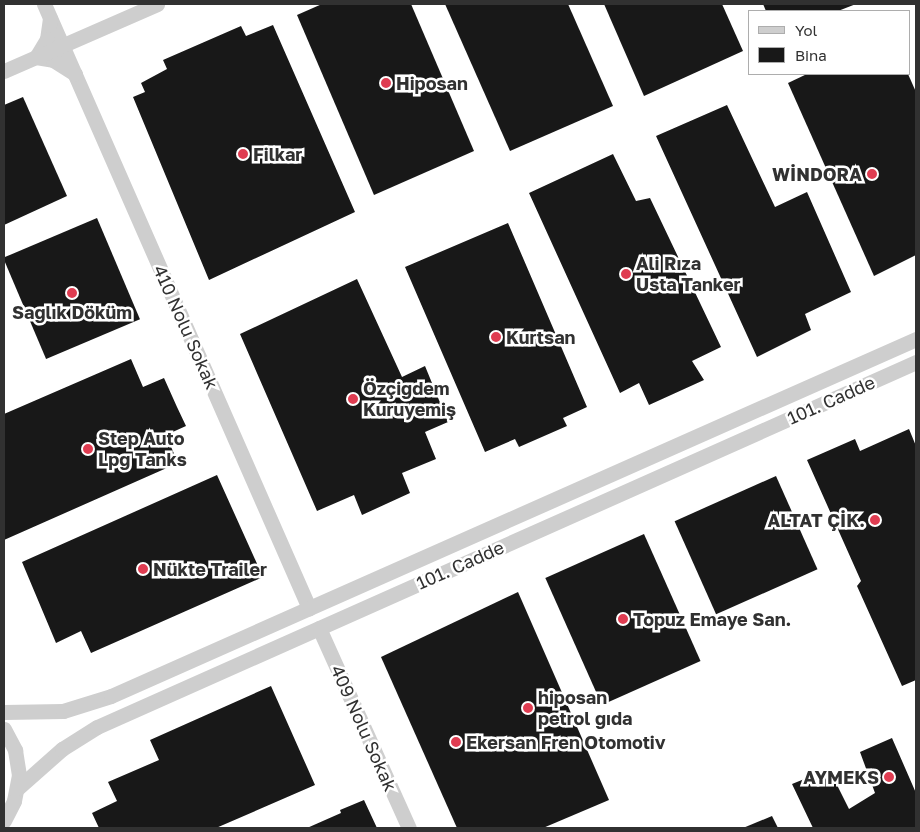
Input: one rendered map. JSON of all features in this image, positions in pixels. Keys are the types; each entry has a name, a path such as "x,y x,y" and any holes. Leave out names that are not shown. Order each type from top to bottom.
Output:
{"street":[{"path":"4,71 157,4"},
{"path":"47,10 68,33 85,36"},
{"path":"36,57 47,40 47,10"},
{"name":"410 Nolu Sokak","path":"47,10 309,608"},
{"path":"36,57 54,60 75,74 78,55 85,36"},
{"name":"101. Cadde","path":"4,712 46,712 79,708 916,339"},
{"name":"101. Cadde","path":"18,788 62,749 97,727 916,362"},
{"name":"409 Nolu Sokak","path":"319,628 409,828"},
{"path":"4,729 18,762 18,788 4,821"}],"building":[{"name":"Hiposan","path":"322,4 411,4 474,151 374,195 297,15"},
{"path":"445,4 568,4 613,106 510,151"},
{"path":"604,4 722,4 743,51 644,96"},
{"path":"763,4 856,4 841,10 766,10"},
{"name":"Filkar","path":"273,25 355,212 209,280 133,97 145,92 141,83 167,69 163,60 241,26 246,36"},
{"name":"WİNDORA","path":"805,75 908,75 916,92 916,255 874,276 788,83"},
{"path":"23,97 67,196 4,225 4,105"},
{"path":"727,105 775,207 807,192 851,292 805,314 811,330 757,357 656,136"},
{"name":"Ali Rıza Usta Tanker","path":"613,154 636,201 650,198 721,347 692,361 704,380 649,405 639,383 620,393 529,193"},
{"name":"Sağlık Döküm","path":"97,218 140,319 46,359 4,257"},
{"name":"Kurtsan","path":"508,223 587,407 563,418 567,426 519,447 515,439 485,452 405,267"},
{"name":"Özçiğdem Kuruyemiş","path":"357,279 402,377 425,366 448,422 425,432 436,459 402,473 410,493 362,515 354,495 317,511 240,334"},
{"name":"Step Auto Lpg Tanks","path":"131,359 143,387 164,378 186,426 166,435 178,463 4,540 4,414"},
{"name":"ALTAT ÇİK.","path":"909,429 916,446 916,680 902,686 857,586 861,581 807,460 855,439 860,451"},
{"name":"Nükte Trailer","path":"217,475 263,577 91,653 81,631 56,643 22,562"},
{"path":"776,476 817,569 716,614 675,521"},
{"name":"Topuz Emaye San.","path":"644,534 701,661 602,705 545,578"},
{"path":"518,592 609,800 543,828 457,828 381,657"},
{"path":"271,686 315,785 216,828 99,828 92,813 117,801 108,782 159,760 150,740"},
{"name":"AYMEKS","path":"892,738 916,793 916,828 813,828 792,784 829,769 849,809 875,793 860,752"},
{"path":"364,800 377,828 307,828 341,813 340,810"},
{"path":"772,816 778,828 743,828"}],"place":[{"name":"Hiposan","path":"386,83"},
{"name":"Filkar","path":"243,154"},
{"name":"WİNDORA","path":"872,174"},
{"name":"Ali Rıza Usta Tanker","path":"626,274"},
{"name":"Sağlık Döküm","path":"72,293"},
{"name":"Kurtsan","path":"496,337"},
{"name":"Özçiğdem Kuruyemiş","path":"353,399"},
{"name":"Step Auto Lpg Tanks","path":"88,449"},
{"name":"ALTAT ÇİK.","path":"875,520"},
{"name":"Nükte Trailer","path":"143,569"},
{"name":"Topuz Emaye San.","path":"623,619"},
{"name":"hiposan petrol gıda","path":"528,708"},
{"name":"Ekersan Fren Otomotiv","path":"456,742"},
{"name":"AYMEKS","path":"889,777"}]}
